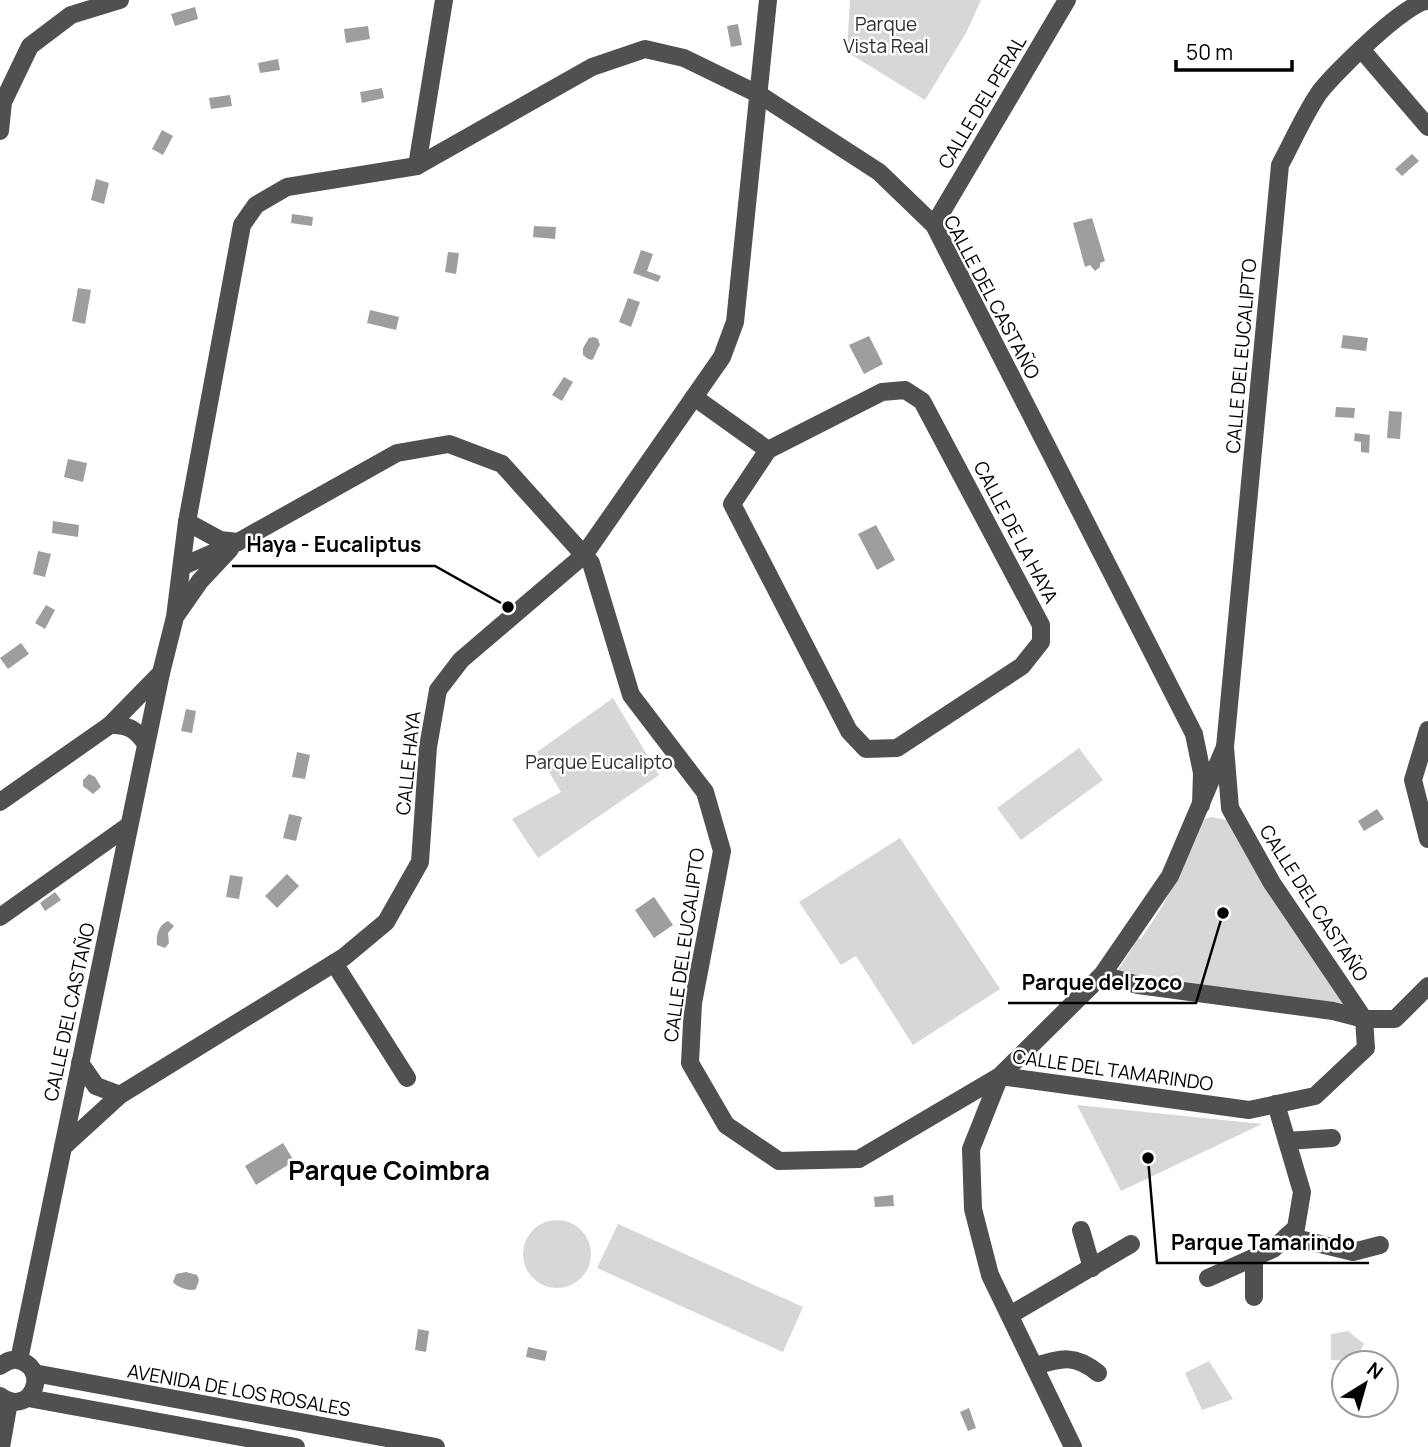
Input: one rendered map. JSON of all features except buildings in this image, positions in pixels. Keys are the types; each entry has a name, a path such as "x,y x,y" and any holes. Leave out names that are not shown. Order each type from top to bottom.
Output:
{"street":[{"path":"0,131 3,102 30,46 71,15 120,0"},
{"path":"417,166 444,0"},
{"path":"584,555 722,357 735,322 768,0"},
{"name":"CALLE DEL PERAL","path":"934,225 1067,0"},
{"name":"CALLE DEL EUCALIPTO","path":"238,542 397,453 449,443 502,464 591,563 631,695 705,792 722,851 693,1003 690,1063 726,1125 779,1161 859,1159 1000,1076 1102,975 1170,876 1226,738 1280,164 1320,93 1402,6 1428,1"},
{"name":"CALLE DEL CASTAÑO","path":"5,1363 63,1147 128,826 175,617 187,522 242,225 257,205 287,187 417,166 592,67 645,49 684,58 760,95 879,172 934,225 1194,734 1202,773 1200,805"},
{"path":"1361,49 1428,127"},
{"name":"CALLE DE LA HAYA","path":"905,390 922,401 1041,625 1041,642 1022,666 897,748 866,749 849,731 732,504 768,450 882,391 905,390"},
{"path":"694,397 768,450"},
{"path":"187,522 219,540 238,542"},
{"path":"183,566 238,542"},
{"path":"175,617 200,581 238,542"},
{"name":"CALLE HAYA","path":"63,1147 120,1095 334,963 386,922 420,862 428,747 438,690 461,660 584,555"},
{"path":"0,802 110,724 161,673"},
{"path":"110,724 123,724 132,728 146,744"},
{"path":"1428,730 1413,780 1428,839"},
{"path":"1194,734 1211,740 1226,738"},
{"name":"CALLE DEL CASTAÑO","path":"1226,738 1230,808 1272,883 1364,1019"},
{"path":"1200,805 1230,808"},
{"path":"0,917 128,826"},
{"path":"334,963 407,1077"},
{"path":"1102,975 1138,985 1333,1011 1364,1019 1395,1019 1425,996"},
{"name":"CALLE DEL TAMARINDO","path":"1073,1447 990,1275 973,1209 971,1149 1000,1076 1249,1110 1315,1096 1366,1048 1364,1019"},
{"path":"80,1063 96,1086 120,1095"},
{"path":"1208,1278 1273,1249 1296,1228 1302,1192 1276,1104"},
{"path":"1287,1141 1332,1138"},
{"path":"1081,1230 1091,1268"},
{"path":"1287,1236 1353,1252 1380,1245"},
{"path":"1010,1314 1131,1244"},
{"path":"1254,1258 1254,1297"},
{"path":"1035,1366 1060,1358 1084,1362 1098,1373"},
{"path":"5,1363 29,1366 34,1373 35,1385 28,1398"},
{"name":"AVENIDA DE LOS ROSALES","path":"34,1373 436,1447"},
{"path":"1,1447 5,1399 16,1402 28,1398 296,1447"}],"green space":[{"name":"Parque Vista Real","path":"850,0 981,0 966,33 925,100 847,52"},
{"name":"Parque Eucalipto","path":"613,698 659,775 538,858 512,819 561,792 537,752"},
{"path":"1079,748 1103,780 1021,840 997,808"},
{"path":"1211,817 1227,820 1344,1003 1340,1008 1140,974 1138,981 1119,975 1118,970 1133,947 1129,944 1135,935 1141,939 1163,905 1179,874 1196,829 1205,819"},
{"path":"900,838 1000,989 913,1045 856,956 841,965 799,902"},
{"path":"1077,1105 1262,1124 1121,1191"},
{"path":"557,1220 570,1223 581,1230 588,1241 591,1254 588,1267 581,1278 570,1285 557,1288 544,1285 533,1278 526,1267 523,1254 526,1241 533,1230 544,1223"},
{"path":"618,1224 803,1307 783,1352 597,1268"},
{"path":"1348,1331 1364,1344 1361,1349 1331,1349 1331,1334"},
{"path":"1209,1361 1233,1399 1202,1410 1185,1373"}],"shaded area":[{"path":"195,7 198,19 175,26 171,14"},
{"path":"738,24 742,45 731,47 727,26"},
{"path":"368,26 370,39 346,43 344,29"},
{"path":"278,59 280,70 260,73 258,63"},
{"path":"382,88 384,98 362,103 360,92"},
{"path":"230,95 232,106 211,109 209,98"},
{"path":"162,130 173,136 163,155 152,149"},
{"path":"1412,154 1419,161 1402,176 1395,169"},
{"path":"96,179 109,183 104,204 91,200"},
{"path":"292,214 313,217 312,226 291,223"},
{"path":"1092,218 1105,261 1100,263 1100,267 1095,271 1090,265 1085,267 1073,223"},
{"path":"534,226 556,227 555,239 533,237"},
{"path":"641,250 653,254 647,271 661,276 658,282 633,273"},
{"path":"448,252 459,253 456,274 445,272"},
{"path":"78,288 91,290 85,324 72,321"},
{"path":"628,298 640,302 631,327 619,322"},
{"path":"370,310 399,317 396,330 367,323"},
{"path":"1343,335 1368,338 1366,351 1341,348"},
{"path":"869,336 883,364 864,374 849,345"},
{"path":"594,337 600,345 592,360 583,355 583,348 589,338"},
{"path":"564,377 573,382 562,401 552,395"},
{"path":"1336,407 1355,408 1354,418 1335,417"},
{"path":"1389,411 1402,412 1400,439 1387,438"},
{"path":"1355,433 1370,435 1369,453 1361,452 1361,442 1354,441"},
{"path":"68,459 87,463 83,482 64,477"},
{"path":"53,521 79,525 78,537 52,533"},
{"path":"876,525 895,560 877,570 858,534"},
{"path":"38,551 51,554 45,577 33,574"},
{"path":"46,605 55,610 45,629 35,623"},
{"path":"21,643 29,654 8,669 0,658"},
{"path":"186,709 196,711 192,733 181,731"},
{"path":"297,752 310,755 305,779 292,777"},
{"path":"89,774 95,777 101,787 93,794 83,786 83,780"},
{"path":"1377,809 1384,819 1364,831 1358,821"},
{"path":"289,814 302,817 296,841 283,838"},
{"path":"287,874 299,886 277,908 265,896"},
{"path":"230,875 243,877 239,899 226,897"},
{"path":"55,892 61,900 45,911 40,903"},
{"path":"654,897 673,925 654,938 635,910"},
{"path":"168,921 174,926 168,933 169,943 165,948 157,945 157,938 158,931"},
{"path":"283,1143 294,1161 256,1185 245,1166"},
{"path":"893,1195 894,1206 875,1207 874,1197"},
{"path":"186,1272 197,1275 199,1280 196,1289 190,1290 173,1282 176,1274"},
{"path":"418,1329 429,1331 426,1352 415,1350"},
{"path":"528,1347 547,1351 545,1361 526,1357"},
{"path":"969,1408 976,1428 968,1431 960,1412"}],"place":[{"name":"Haya - Eucaliptus","path":"508,607"},
{"name":"Parque del zoco","path":"1223,913"},
{"name":"Parque Tamarindo","path":"1148,1158"}],"district":[{"name":"Parque Coimbra","path":"389,1170"}]}
